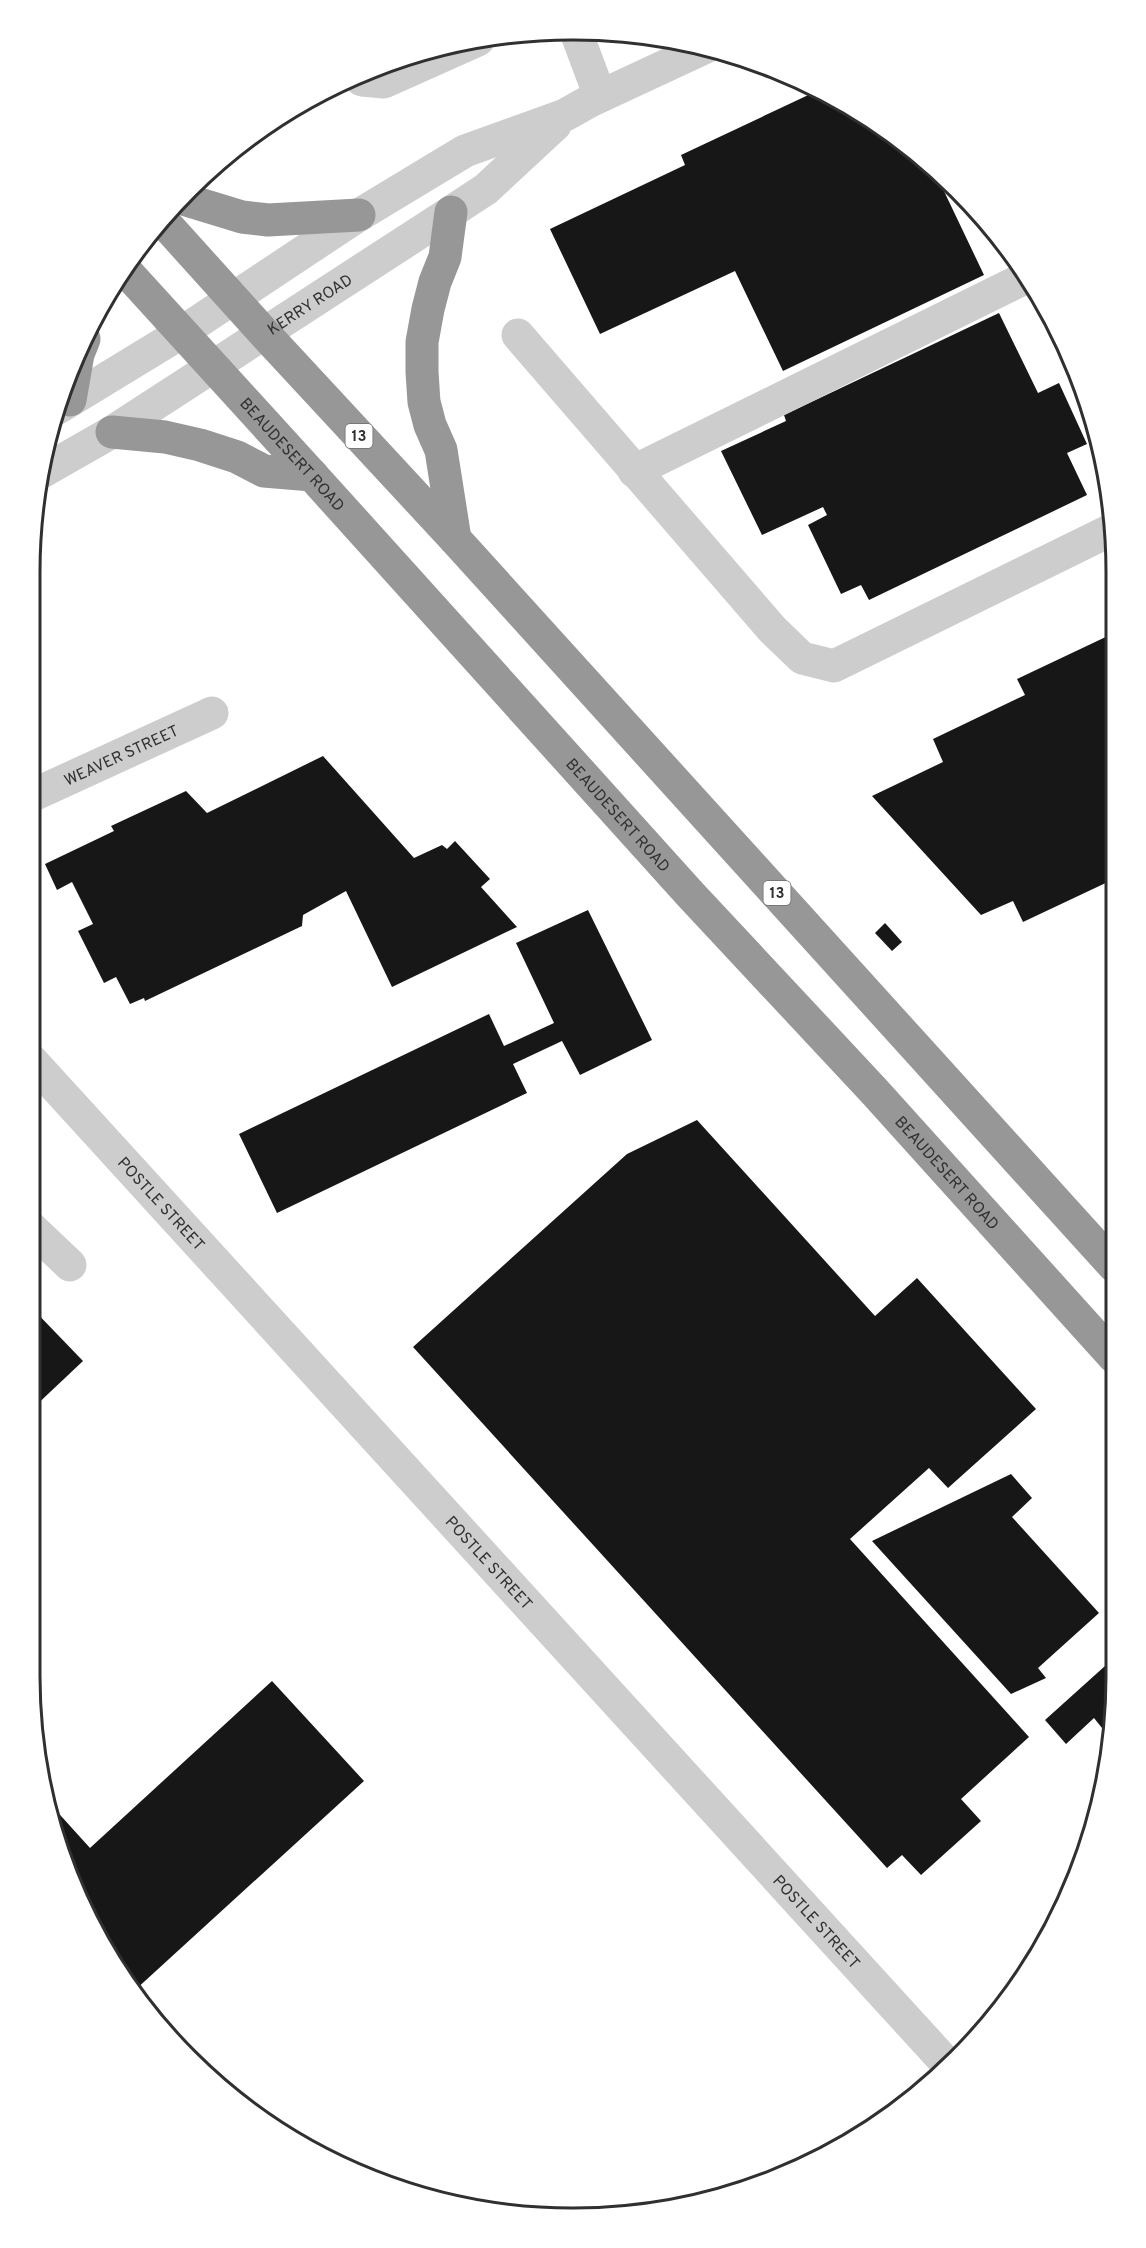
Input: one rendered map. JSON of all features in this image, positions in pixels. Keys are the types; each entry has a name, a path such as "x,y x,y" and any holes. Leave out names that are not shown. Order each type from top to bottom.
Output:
{"highway":[{"path":"191,201 242,217 268,220 358,215"},
{"path":"451,212 445,257 435,282 422,342 422,372 424,402 430,425 441,450 455,539"},
{"name":"13","path":"169,227 1106,1257"},
{"name":"BEAUDESERT ROAD","path":"131,276 674,878 874,1091 1106,1348"},
{"path":"112,432 165,437 237,457 264,471 312,475"}],"street":[{"path":"579,40 600,96"},
{"name":"KERRY ROAD","path":"69,401 181,333 358,215 465,151 565,115 600,96 690,54"},
{"path":"371,80 384,81 433,60"},
{"name":"KERRY ROAD","path":"52,467 112,432 486,189 565,115"},
{"path":"634,471 1018,281"},
{"path":"518,335 772,629 802,658 834,666 1104,534"},
{"name":"WEAVER STREET","path":"40,792 212,713"},
{"name":"POSTLE STREET","path":"40,1070 942,2059"},
{"path":"40,1236 70,1265"}],"building":[{"path":"809,95 869,130 944,190 984,275 783,371 735,271 600,334 550,229 685,165 681,155"},
{"path":"999,313 1038,393 1059,383 1087,444 1067,453 1087,495 869,600 861,585 841,594 808,525 827,515 823,507 762,535 721,451 786,421 784,415"},
{"path":"1106,637 1106,883 1023,922 1013,901 981,915 872,796 943,762 933,739 1025,695 1017,679"},
{"path":"323,756 414,858 442,845 447,849 455,841 490,879 481,887 517,927 392,987 346,891 303,915 302,926 145,1001 144,998 130,1004 116,977 104,983 78,931 93,924 72,882 57,890 45,864 114,831 111,826 186,791 207,813"},
{"path":"588,910 652,1040 580,1075 562,1041 513,1064 527,1093 277,1213 239,1134 489,1014 504,1046 554,1023 516,943"},
{"path":"885,923 902,942 892,951 875,933"},
{"path":"697,1120 875,1316 917,1278 1036,1409 948,1488 929,1468 850,1539 1029,1737 961,1799 981,1821 921,1875 902,1855 887,1868 413,1347 627,1154"},
{"path":"40,1316 83,1361 40,1402"},
{"path":"1011,1474 1032,1498 1012,1517 1099,1613 1038,1668 1046,1678 1011,1694 872,1541"},
{"path":"1106,1665 1102,1729 1094,1718 1066,1744 1045,1720"},
{"path":"272,1681 364,1781 141,1985 95,1911 81,1879 59,1814 90,1848"}]}
